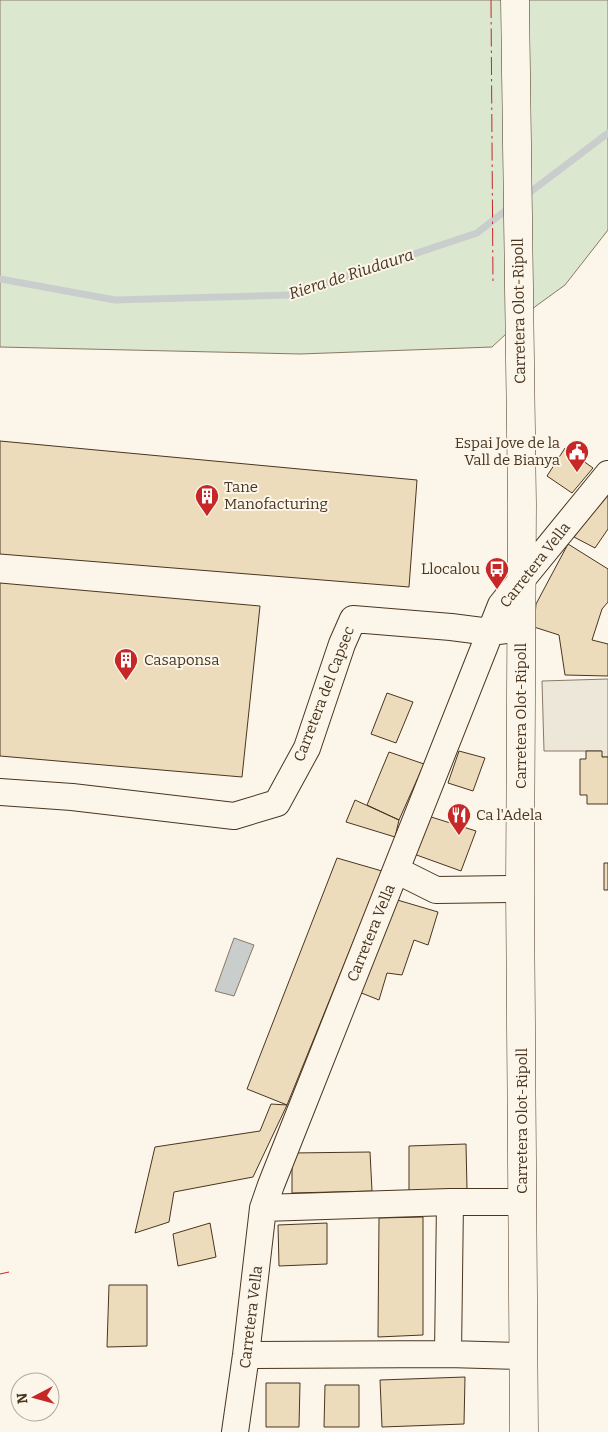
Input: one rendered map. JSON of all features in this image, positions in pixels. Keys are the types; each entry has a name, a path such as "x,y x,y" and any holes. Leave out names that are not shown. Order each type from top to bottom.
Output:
{"main road":[{"name":"Carretera Olot-Ripoll","path":"515,0 520,325 520,889 524,1432"}],"street":[{"name":"Carretera Vella","path":"235,1432 263,1208 501,605 608,474"},
{"name":"Carretera del Capsec","path":"0,792 72,797 234,816 277,803 307,748 342,644 353,619 490,632 521,629"},
{"path":"396,870 436,890 520,889"},
{"path":"448,1354 450,1202"},
{"path":"263,1208 450,1202 522,1202"},
{"path":"246,1355 448,1354 523,1356"}],"green space":[{"path":"0,0 608,0 608,230 565,285 536,306 492,347 300,354 0,347"}],"shaded area":[{"path":"608,679 608,757 602,757 601,751 544,751 542,681"},
{"path":"234,938 254,945 234,996 215,991"}],"building":[{"name":"Tane Manofacturing","path":"0,441 417,480 409,587 0,554"},
{"path":"565,448 593,468 572,493 547,476"},
{"path":"608,491 608,529 595,548 574,537"},
{"path":"568,544 608,569 608,602 602,609 592,640 608,644 608,676 565,675 559,635 534,627 536,604"},
{"name":"Casaponsa","path":"0,583 260,606 242,777 0,756"},
{"path":"387,693 413,702 396,743 371,734"},
{"path":"459,751 485,758 473,791 448,783"},
{"path":"586,751 602,751 602,757 608,757 608,804 587,804 587,795 580,795 580,759 586,759"},
{"path":"389,752 424,764 399,820 367,805"},
{"path":"355,800 399,820 395,837 346,822"},
{"path":"428,816 476,831 461,871 411,853"},
{"path":"337,858 382,871 287,1105 247,1089"},
{"path":"604,863 608,863 608,890 604,890"},
{"path":"394,899 438,912 428,945 414,940 402,975 387,973 379,1000 359,992"},
{"path":"271,1104 287,1105 253,1177 174,1192 169,1222 135,1233 155,1147 260,1131"},
{"path":"466,1144 467,1189 409,1191 409,1146"},
{"path":"370,1152 372,1191 292,1193 292,1153"},
{"path":"423,1217 423,1335 378,1337 379,1218"},
{"path":"210,1223 216,1257 178,1266 173,1234"},
{"path":"327,1223 327,1264 279,1266 278,1225"},
{"path":"109,1285 147,1285 147,1346 107,1347"},
{"path":"465,1377 464,1424 382,1427 380,1380"},
{"path":"266,1383 300,1383 299,1427 266,1427"},
{"path":"325,1385 359,1385 359,1427 324,1427"}],"waterway":[{"name":"Riera de Riudaura","path":"525,196 608,133"},
{"name":"Riera de Riudaura","path":"0,279 115,300 291,295 477,233 510,207"}],"power":[{"path":"491,0 493,284"},
{"path":"0,1274 9,1272"}],"place":[{"name":"Espai Jove de la Vall de Bianya","path":"577,473"},
{"name":"Tane Manofacturing","path":"207,517"},
{"name":"Llocalou","path":"497,590"},
{"name":"Casaponsa","path":"126,681"},
{"name":"Ca l'Adela","path":"459,836"}]}
